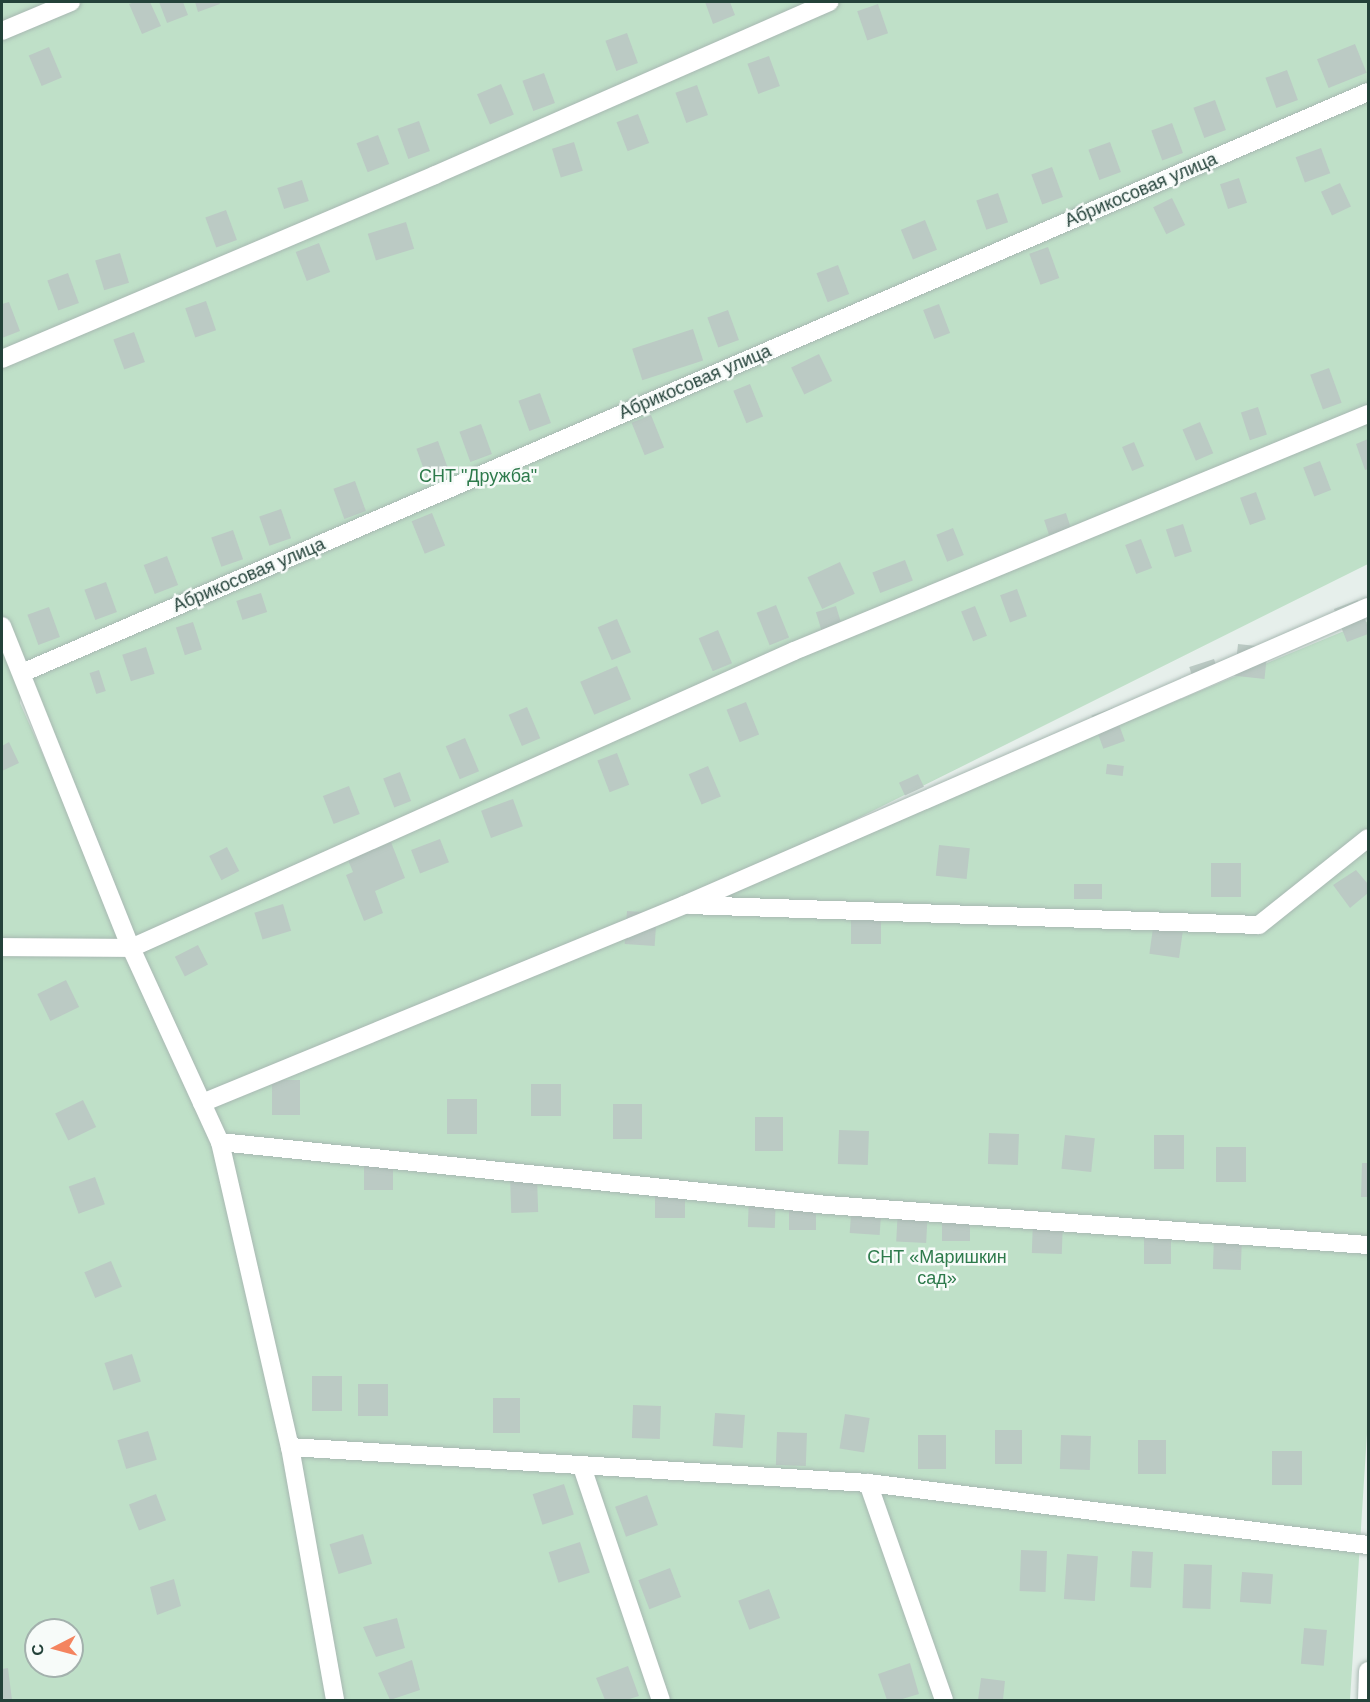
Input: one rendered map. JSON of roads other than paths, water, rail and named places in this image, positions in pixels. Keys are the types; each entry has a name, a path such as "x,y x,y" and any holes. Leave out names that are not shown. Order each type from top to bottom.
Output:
{"street":[{"path":"2,32 71,2"},
{"path":"2,359 445,170 830,2"},
{"name":"Абрикосовая улица","path":"22,673 1368,92"},
{"path":"2,947 131,948 794,651 1368,414"},
{"path":"202,1103 684,905 1368,608"},
{"path":"2,626 131,948 219,1142 290,1448 335,1701"},
{"path":"684,905 1259,925 1368,838"},
{"path":"219,1142 828,1204 1368,1245"},
{"path":"290,1448 868,1483 1368,1545"},
{"path":"582,1467 661,1701"},
{"path":"868,1483 944,1701"},
{"path":"1366,1701 1368,1671"}],"park label":[{"name":"СНТ \"Дружба\"","path":"478,476"},
{"name":"СНТ «Маришкин сад»","path":"937,1268"}]}
